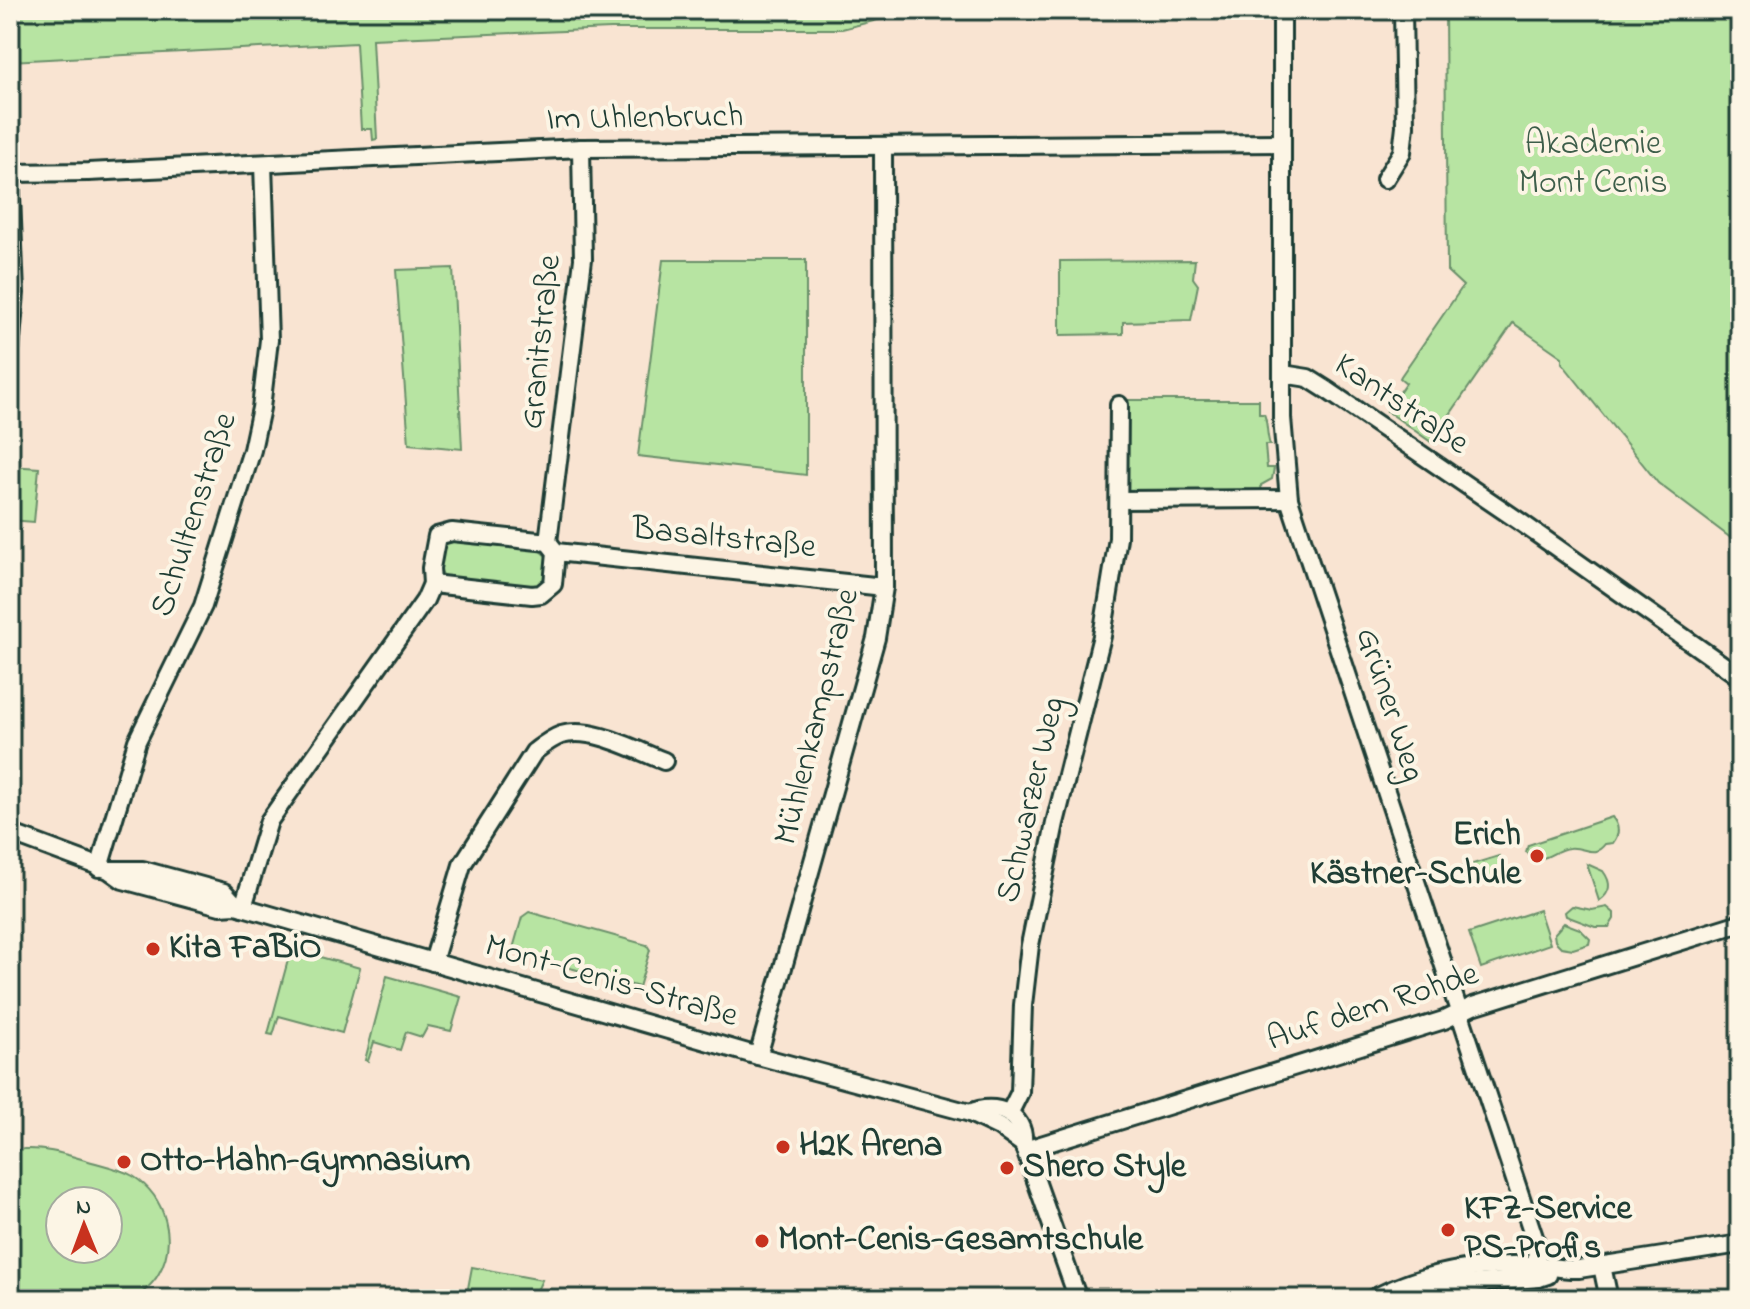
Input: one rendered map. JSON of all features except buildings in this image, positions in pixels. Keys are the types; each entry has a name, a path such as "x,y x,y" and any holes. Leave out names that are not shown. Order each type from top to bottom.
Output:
{"street":[{"name":"Kantstraße","path":"1282,10 1283,374 1298,375 1317,384 1519,521 1740,677"},
{"path":"1385,179 1402,152 1405,126 1403,10"},
{"name":"Im Uhlenbruch","path":"10,173 88,172 581,148 1282,143"},
{"name":"Mühlenkampstraße","path":"758,1056 876,638 884,587 883,147"},
{"name":"Granitstraße","path":"432,584 541,594 553,584 552,547 583,259 581,148"},
{"name":"Schultenstraße","path":"104,869 137,741 203,606 237,507 252,450 261,408 269,340 263,164"},
{"path":"10,173 15,293 10,351"},
{"name":"Grüner Weg","path":"1283,374 1282,432 1289,499 1535,1240 1539,1272"},
{"name":"Schwarzer Weg","path":"1009,1114 1020,1092 1023,1005 1030,945 1055,823 1102,636 1118,538 1119,405"},
{"path":"1119,500 1289,499"},
{"path":"239,906 269,821 425,600 432,584 437,536 444,533 552,547"},
{"name":"Basaltstraße","path":"552,547 884,587"},
{"path":"433,962 462,865 534,752 564,734 579,734 598,736 664,761"},
{"name":"Mont-Cenis-Straße","path":"10,833 104,869 123,880 220,906 239,906 758,1056 970,1113 999,1127 1024,1147"},
{"name":"Auf dem Rohde","path":"1024,1147 1444,1020 1460,1011 1740,923"},
{"name":"Mont-Cenis-Straße","path":"970,1113 983,1107 1009,1114"},
{"path":"1009,1114 1024,1132 1024,1147 1078,1299"},
{"path":"1406,1299 1444,1287 1740,1244"},
{"path":"1602,1266 1609,1299"},
{"path":"1372,1299 1391,1289 1442,1273 1539,1272"}],"green space":[{"path":"10,10 917,10 842,29 611,29 372,39 377,139 373,140 372,129 361,129 356,43 10,61"},
{"name":"Akademie Mont Cenis","path":"1445,10 1740,10 1740,545 1658,483 1562,363 1562,357 1513,323 1431,442 1387,411 1406,383 1401,376 1463,286 1447,271"},
{"path":"663,260 806,260 806,475 638,456"},
{"path":"1195,260 1193,278 1198,285 1191,320 1123,322 1123,334 1060,335 1060,261"},
{"path":"453,268 462,449 409,444 396,270"},
{"path":"1126,400 1259,400 1259,414 1264,414 1270,445 1265,445 1267,468 1274,468 1272,479 1261,485 1262,494 1130,493 1126,487"},
{"path":"10,466 39,468 34,522 10,520 15,490 10,491"},
{"path":"452,539 536,547 548,558 548,576 539,586 516,587 448,579 440,569 440,561 442,548"},
{"path":"1612,817 1617,826 1617,836 1613,843 1605,844 1597,851 1569,848 1543,858 1526,852 1528,845"},
{"path":"1499,856 1503,866 1495,878 1470,883 1462,879 1456,869"},
{"path":"1587,864 1603,871 1608,880 1608,891 1599,901"},
{"path":"1572,906 1592,910 1607,907 1614,913 1614,919 1609,927 1595,927 1566,916 1565,912"},
{"path":"1539,910 1550,944 1481,968 1469,933"},
{"path":"529,912 647,945 650,950 639,987 512,952 522,917"},
{"path":"1564,923 1580,929 1590,939 1589,944 1573,949 1561,947 1555,941 1554,934"},
{"path":"291,949 360,968 342,1033 279,1016 273,1035 268,1034"},
{"path":"387,976 461,997 451,1031 428,1026 422,1037 406,1032 400,1050 374,1042 368,1061 365,1060"},
{"path":"24,1149 47,1150 122,1171 133,1176 154,1196 165,1221 167,1248 158,1275 137,1298 40,1299 10,1289 10,1153"},
{"path":"472,1267 542,1280 533,1299 466,1299"}],"place":[{"name":"Erich Kästner-Schule","path":"1537,856"},
{"name":"Kita FaBiO","path":"153,949"},
{"name":"H2K Arena","path":"783,1147"},
{"name":"Otto-Hahn-Gymnasium","path":"124,1162"},
{"name":"Shero Style","path":"1007,1168"},
{"name":"KFZ-Service PS-Profis","path":"1448,1230"},
{"name":"Mont-Cenis-Gesamtschule","path":"762,1241"}]}
